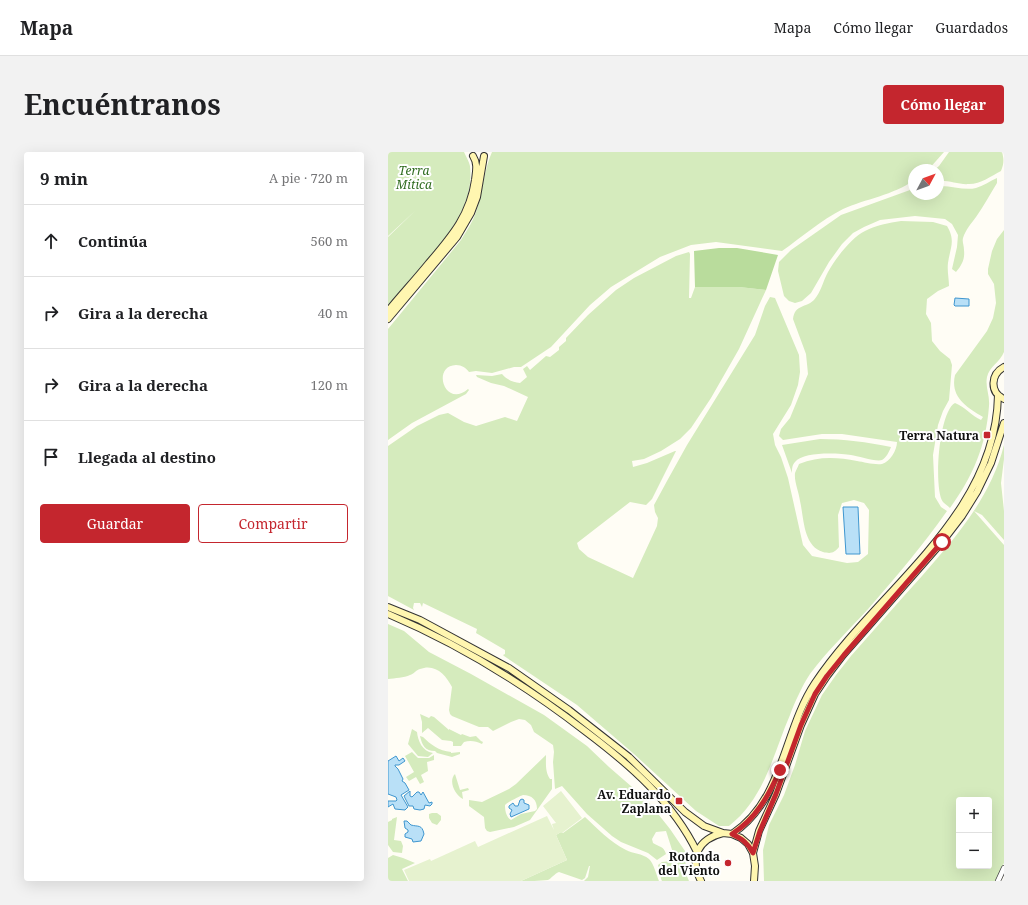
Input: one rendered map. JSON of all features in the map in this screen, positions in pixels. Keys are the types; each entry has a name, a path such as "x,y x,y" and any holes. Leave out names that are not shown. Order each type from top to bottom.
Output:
{"main road":[{"path":"472,154 480,158 485,154"},
{"path":"388,311 453,234 466,210 471,198 476,168 476,162 472,154"},
{"path":"388,319 457,237 471,213 477,197 485,154"},
{"path":"1004,367 1000,369 994,378 994,388 998,395 1004,399"},
{"path":"732,834 741,828 756,813 770,791 780,770 802,707 822,673 929,549 964,504 989,450 996,420 998,395"},
{"path":"753,853 801,725 815,694 844,655 935,550 962,516 977,492 991,463 1004,423"},
{"path":"388,607 420,620 509,668 569,710 629,757 685,812 704,826 724,834"},
{"path":"388,614 416,626 504,673 558,710 609,750 667,805 691,839 698,852"},
{"path":"701,881 696,872 695,862 698,852 708,839 715,835 724,834 732,834 741,838 745,841 753,853 755,859 754,881"},
{"path":"750,881 754,873"}],"street":[{"path":"998,881 1004,868"}],"green space":[{"name":"Terra Mítica","path":"388,152 464,152 470,166 470,181 468,195 456,222 439,246 388,307 388,237 416,210 388,236"},
{"path":"492,152 944,152 933,164 908,164 908,184 889,193 852,205 835,213 782,251 716,242 691,245 660,257 611,287 590,305 551,347 521,367 514,367 492,373 476,371 469,372 464,367 458,365 448,367 444,372 444,385 453,394 460,394 468,389 469,390 466,394 412,423 388,440 388,329 461,240 468,229 477,209 487,166"},
{"path":"949,152 1002,152 1003,159 1001,171 973,184 944,181 944,164 940,164"},
{"path":"997,178 997,183 982,209 964,235 963,259 956,272 952,269 958,235 952,224 945,219 915,216 880,220 853,233 842,244 829,262 811,293 802,301 795,303 789,301 784,296 778,271 779,262 791,250 841,215 908,191 908,200 944,200 944,186 971,189 979,187"},
{"path":"901,221 933,222 947,226 952,240 948,266 949,286 938,291 927,299 926,314 931,323 932,341 940,351 950,359 952,365 949,400 938,425 933,455 935,497 941,507 947,511 899,573 810,674 796,700 767,775 760,789 741,815 729,826 719,826 696,811 634,754 577,705 504,656 505,650 476,633 477,629 423,603 422,607 420,603 414,603 414,610 388,596 388,446 417,426 439,415 448,413 464,422 476,426 505,417 517,421 528,397 504,386 491,383 477,377 476,375 492,376 502,374 510,380 520,383 527,377 523,369 527,366 530,370 546,356 550,357 559,350 559,347 566,341 566,338 588,315 616,290 634,278 676,256 689,252 689,298 691,298 695,287 739,287 766,290 739,349 711,398 691,428 680,439 661,451 644,459 632,461 633,467 676,451 652,499 646,505 630,502 577,543 579,549 588,557 633,578 657,526 658,518 654,505 687,445 755,335 765,306 770,297 775,298 799,355 800,372 798,385 791,405 773,434 775,445 788,478 803,545 812,556 847,563 858,562 868,554 869,510 864,503 854,500 842,503 838,515 839,547 834,552 830,553 816,549 808,538 806,531 795,480 795,473 799,464 820,458 882,464 888,461 896,449 897,442 842,434 822,434 783,440 779,436 781,429 790,418 808,374 806,354 793,319 794,314 798,309 814,300 831,267 839,255 855,238 874,227"},
{"path":"1004,230 1004,352 990,370 987,377 989,406 985,434 977,460 972,472 950,508 943,502 938,482 939,450 942,434 949,409 955,403 981,420 983,417 965,405 957,395 954,383 955,375 987,331 993,318 996,303 994,284 988,274 988,269 992,251 997,239"},
{"path":"719,248 737,248 778,255 766,290 739,287 695,287 694,251"},
{"path":"820,439 856,441 891,447 885,458 882,460 871,460 851,455 838,454 813,454 805,456 799,458 794,463 792,473 782,445"},
{"path":"1004,445 1001,483 1004,511 1004,540 982,515 974,511 1004,545 1004,863 995,881 764,881 763,850 769,825 784,795 805,731 822,695 851,656 922,576 959,531 971,515 990,482"},
{"path":"388,624 404,631 429,652 544,715 587,746 647,800 670,829 685,851 686,874 689,881 662,881 661,879 658,865 662,862 672,861 674,856 666,831 656,832 652,839 653,843 663,848 666,854 657,860 648,853 621,842 612,836 587,814 562,786 555,789 553,745 534,732 531,725 525,720 519,719 493,731 488,727 479,727 452,716 449,710 452,687 447,678 435,669 425,668 408,676 388,679"},
{"path":"420,714 429,718 431,716 434,717 449,730 470,737 476,736 483,742 482,744 468,741 464,742 461,746 453,746 453,742 442,740 428,728 422,733"},
{"path":"412,729 417,732 418,739 423,748 433,753 428,757 418,756 408,744"},
{"path":"420,736 439,749 451,753 460,752 460,754 452,757 426,749"},
{"path":"412,752 418,758 429,758 434,755 434,760 427,762 428,771 421,775 424,782 420,784 416,777 409,781 406,777 414,772 405,756"},
{"path":"546,755 548,776 552,779 552,789 530,820 514,827 490,832 487,831 485,828 484,817 469,806 469,800 482,802 516,784","holes":["526,795 535,801 537,809 535,811 521,814 511,820 509,819 505,805 510,801"]},
{"path":"455,774 460,790 468,788 469,790 462,792 463,799 453,788 452,780"},
{"path":"561,791 582,818 562,833 561,832 556,835 567,860 521,881 409,881 404,870 430,859 431,861 475,841 478,847 547,816 554,830 552,824 556,823 543,806"},
{"path":"437,813 441,816 441,820 437,825 432,823 429,818 429,814"},
{"path":"397,817 394,840 401,841 403,846 402,853 393,852 388,845 388,822"},
{"path":"585,817 604,835 620,847 649,859 654,866 659,881 584,881 588,877 589,866 585,878 582,880 559,872 548,880 521,881 567,860 556,835 561,832 563,833"},
{"path":"393,855 415,863 402,869 408,881 388,881 388,858"}],"water":[{"path":"955,298 969,299 969,306 955,306"},
{"path":"843,507 858,507 860,554 846,554"},
{"path":"396,756 399,761 403,758 405,761 395,766 403,779 402,781 409,790 401,795 408,807 405,810 395,809 393,804 388,807 388,801 397,800 396,797 388,794 388,761"},
{"path":"410,791 410,796 412,797 417,792 421,795 423,792 429,803 432,802 432,804 430,806 425,805 424,809 414,809 413,806 409,806 404,796"},
{"path":"520,800 524,800 524,803 529,805 529,809 511,817 510,814 512,810 509,806 513,803 515,806 518,806"},
{"path":"404,821 407,821 411,825 419,826 422,829 424,834 421,841 413,842 412,839 405,837 408,830 405,828"}],"place":[{"name":"Terra Natura","path":"987,435"},
{"name":"Av. Eduardo Zaplana","path":"679,801"},
{"name":"Rotonda del Viento","path":"728,863"}],"route":[{"path":"780,770 770,791 756,813 747,823 732,834 741,838 748,844 753,853 760,831 791,756 801,725 815,694 844,655 942,542"}]}
